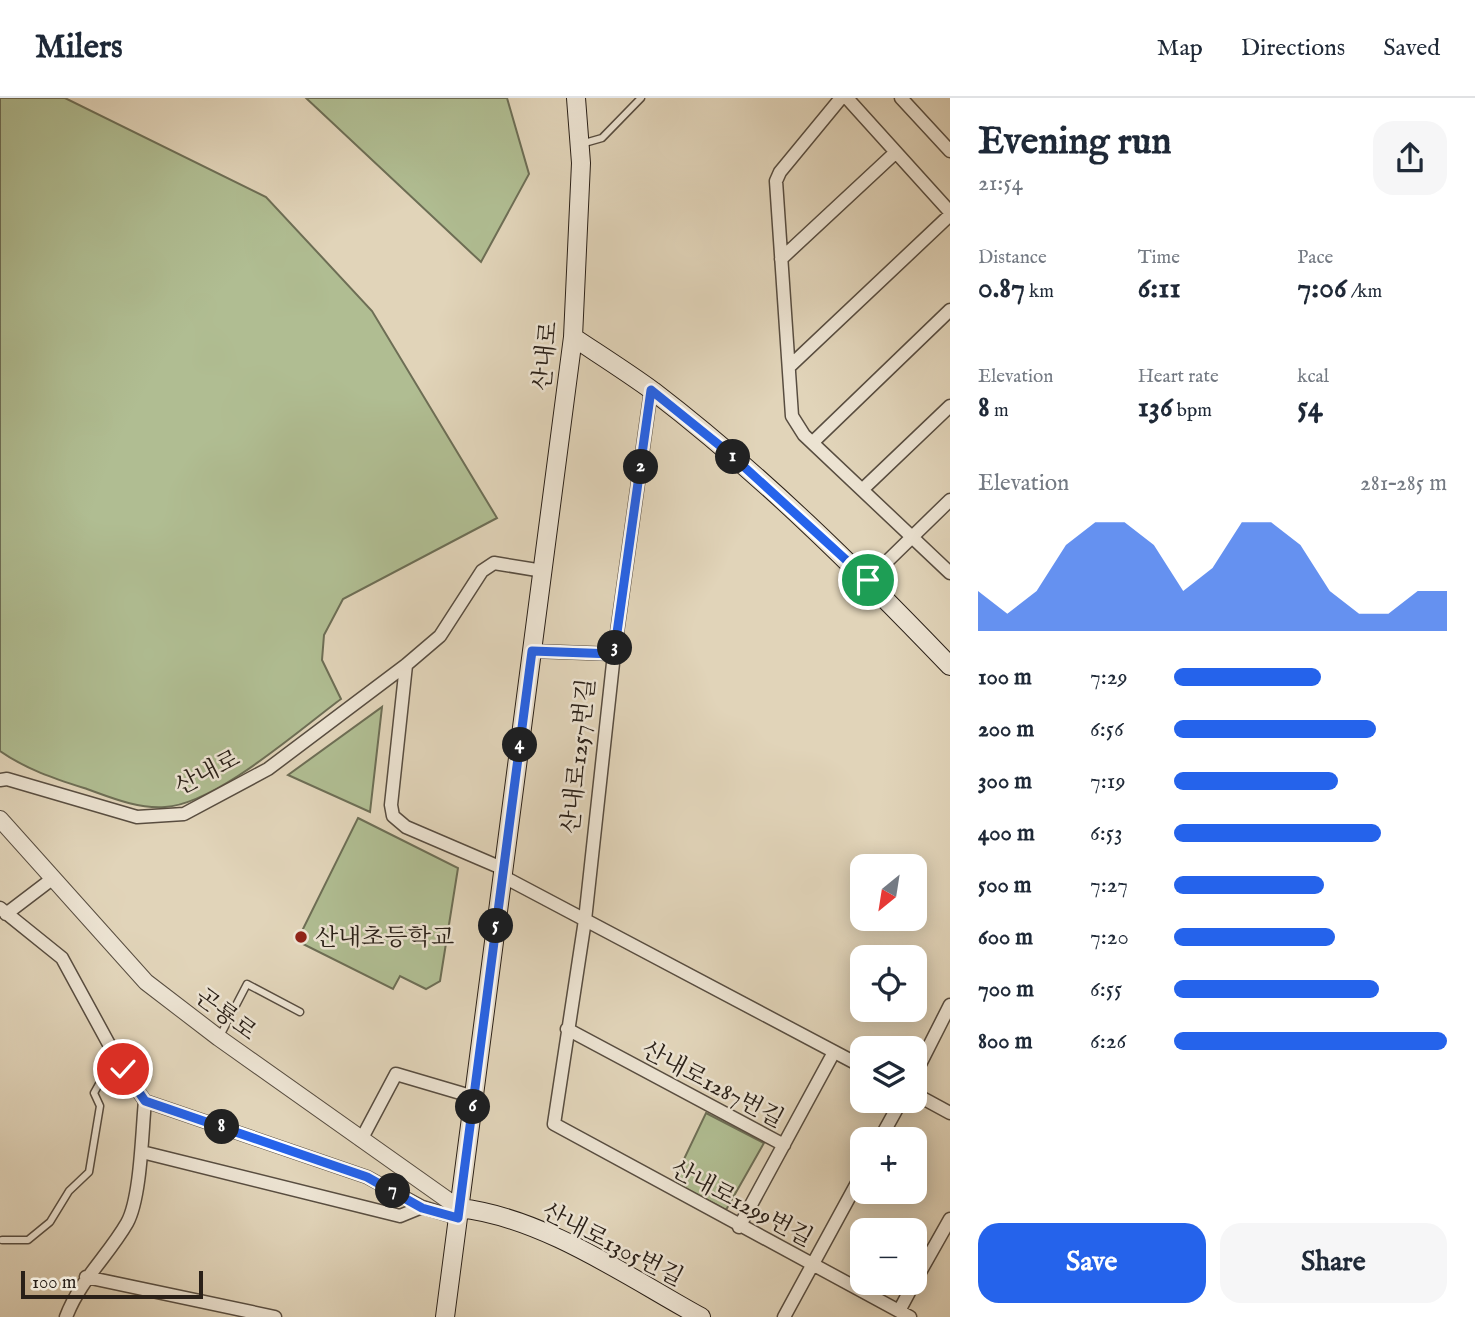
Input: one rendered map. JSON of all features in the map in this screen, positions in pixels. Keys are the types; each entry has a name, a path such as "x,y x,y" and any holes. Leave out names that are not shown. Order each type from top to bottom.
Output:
{"main road":[{"name":"산내로","path":"445,1317 573,337 579,247 576,98"},
{"path":"573,337 651,390 729,453 868,580 950,666"},
{"name":"산내로1305번길","path":"459,1213 482,1210 550,1235 701,1317"}],"street":[{"path":"841,98 780,172 776,181 792,416 813,442 950,573"},
{"path":"789,367 950,214 847,98"},
{"path":"901,98 950,151"},
{"path":"781,259 895,152"},
{"path":"813,442 950,310"},
{"name":"산내로1257번길","path":"585,920 614,654 651,390"},
{"path":"864,488 950,406"},
{"path":"868,580 912,534 950,500"},
{"name":"산내로","path":"0,780 7,779 137,817 184,814 268,769 406,666 440,636 482,571 494,563 542,571"},
{"path":"532,651 614,654"},
{"path":"406,666 391,806 393,816 407,827 504,869 504,877 850,1060"},
{"name":"곤룡로","path":"0,819 146,982 459,1213"},
{"path":"52,880 3,911 62,958 118,1062 145,1101 367,1177 422,1208 459,1213"},
{"path":"567,1029 585,920"},
{"path":"927,1050 950,1005"},
{"name":"산내로1299번길","path":"567,1029 554,1124 739,1227 904,1314"},
{"name":"산내로1287번길","path":"567,1029 783,1145 834,1052"},
{"path":"361,1140 396,1074 474,1097"},
{"path":"66,1317 86,1277 128,1221 142,1152 145,1101"},
{"path":"927,1101 950,1113"},
{"path":"739,1227 783,1145"},
{"path":"142,1152 400,1216 422,1208"},
{"path":"784,1317 850,1196"},
{"path":"927,1261 949,1222"},
{"path":"86,1277 275,1317"},
{"path":"904,1314 911,1295"}],"lane":[{"path":"579,145 602,138 641,98"},
{"path":"219,1038 247,984 300,1012"},
{"path":"2,1240 28,1240 50,1222 69,1191 89,1172 100,1106 94,1093 103,1077 118,1062"}],"green space":[{"path":"0,98 65,98 266,197 372,311 497,518 343,599 324,635 322,660 341,699 232,780 185,803 155,807 125,802 42,773 0,751"},
{"path":"306,98 507,98 529,174 481,262"},
{"path":"382,707 370,812 288,775"},
{"path":"358,818 458,868 440,981 426,989 400,976 393,989 297,941"},
{"path":"706,1113 764,1143 726,1210 673,1182"}],"place":[{"name":"산내초등학교","path":"301,937"}],"route":[{"path":"123,1069 145,1101 351,1171 422,1208 458,1218 532,651 614,654 651,390 729,453 868,580"}]}
